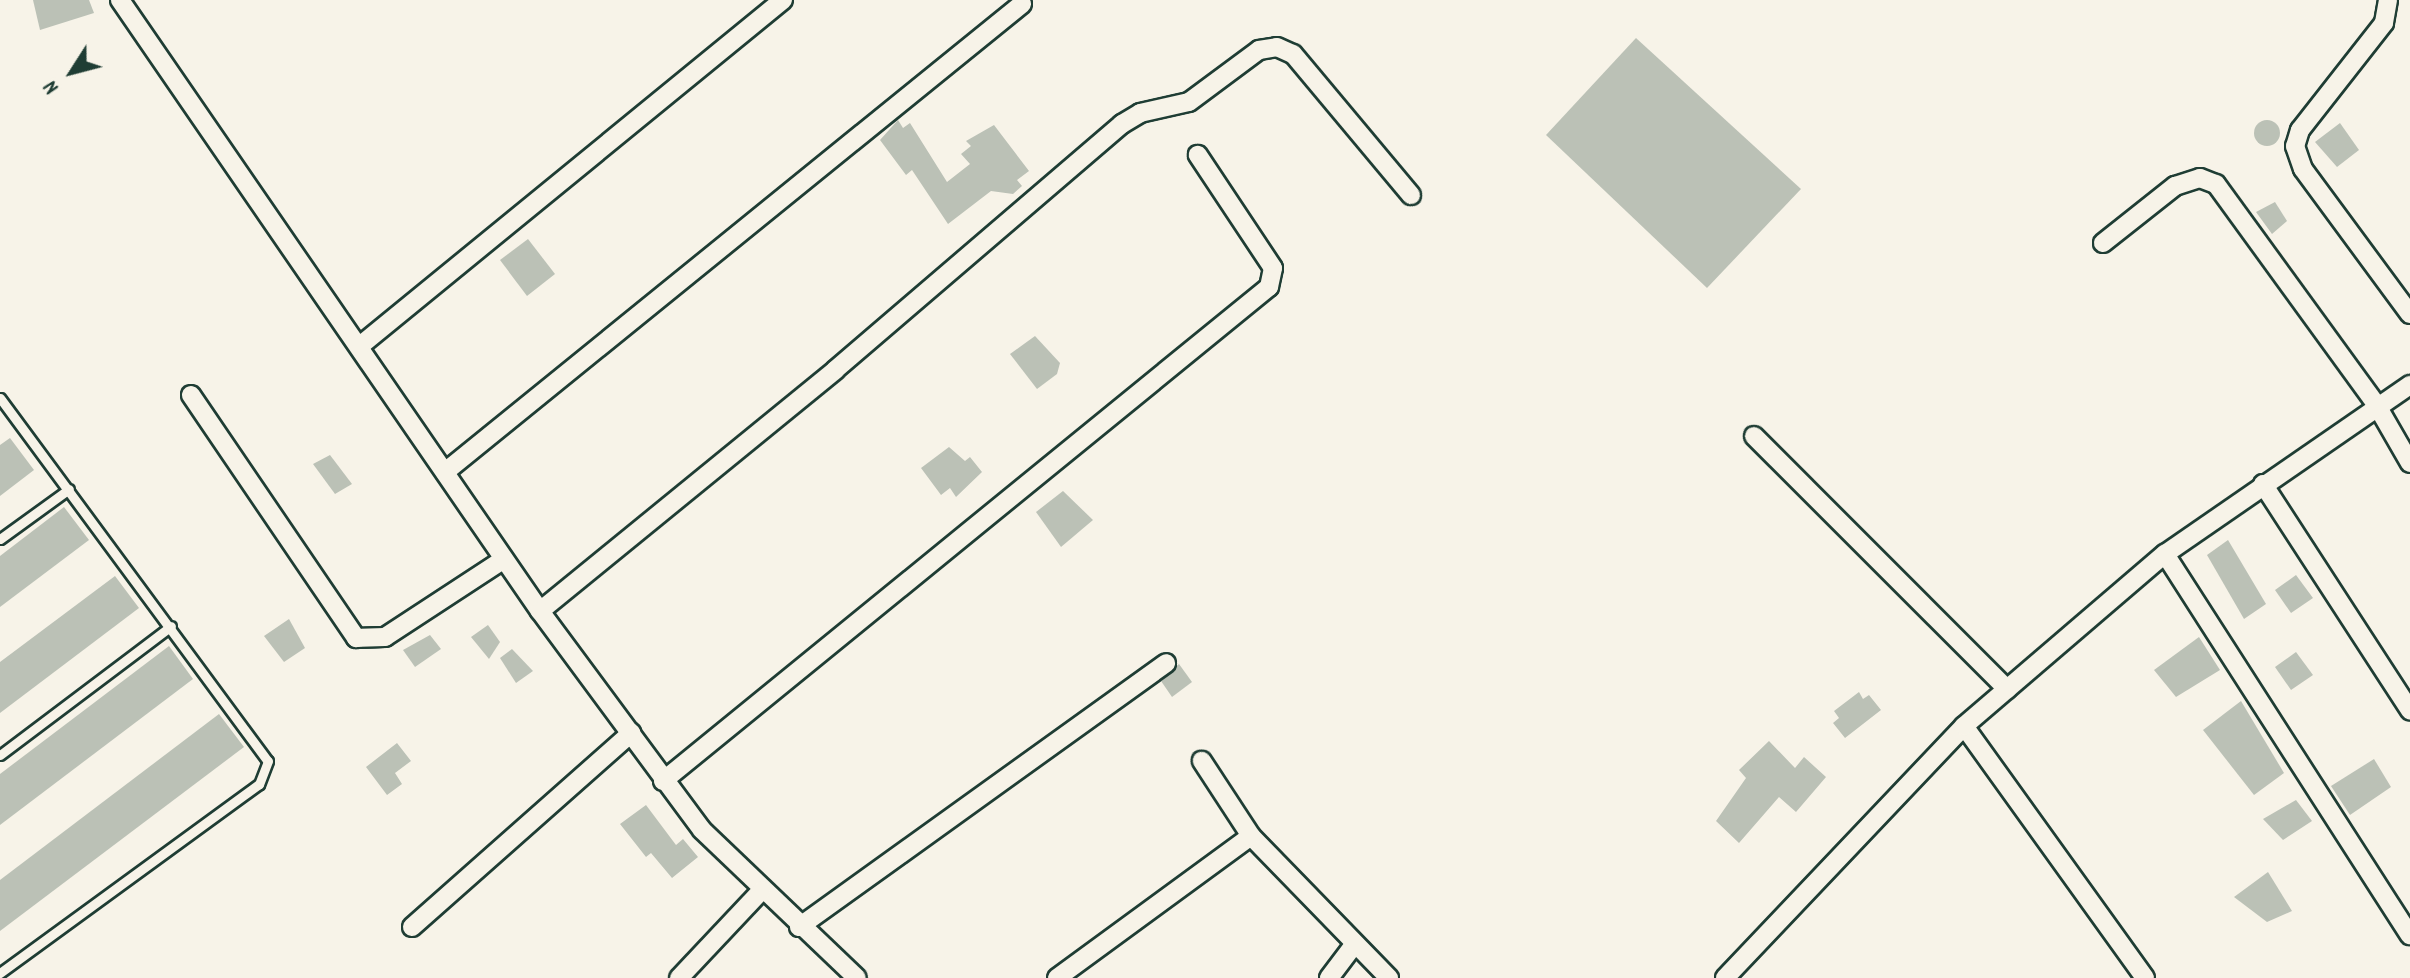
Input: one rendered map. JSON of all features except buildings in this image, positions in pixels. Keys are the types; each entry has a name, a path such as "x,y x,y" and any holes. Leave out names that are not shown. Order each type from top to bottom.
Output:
{"street":[{"path":"120,0 361,345 540,611 663,781 761,891 857,978"},
{"path":"361,345 783,0"},
{"path":"2388,0 2384,23 2300,130 2295,146 2303,169 2410,314"},
{"path":"445,472 1022,4"},
{"path":"540,611 835,370 1122,124 1201,96 1259,50 1277,47 1293,54 1411,195"},
{"path":"663,781 1269,287 1273,268 1198,155"},
{"path":"2103,243 2175,186 2200,178 2216,184 2376,404 2410,463"},
{"path":"1725,978 1964,726 2165,554 2376,404 2410,385"},
{"path":"191,395 356,638 385,637 504,559"},
{"path":"1754,436 2007,689"},
{"path":"2263,484 2410,710"},
{"path":"2165,554 2410,935"},
{"path":"799,927 1166,663"},
{"path":"1964,726 2145,978"},
{"path":"412,927 631,733"},
{"path":"1202,761 1251,836 1389,978"},
{"path":"1057,978 1251,836"},
{"path":"679,978 761,891"},
{"path":"1329,978 1354,945"}],"lane":[{"path":"0,398 264,749 266,774 259,784 0,973"},
{"path":"0,539 69,489"},
{"path":"0,755 171,626"}]}
